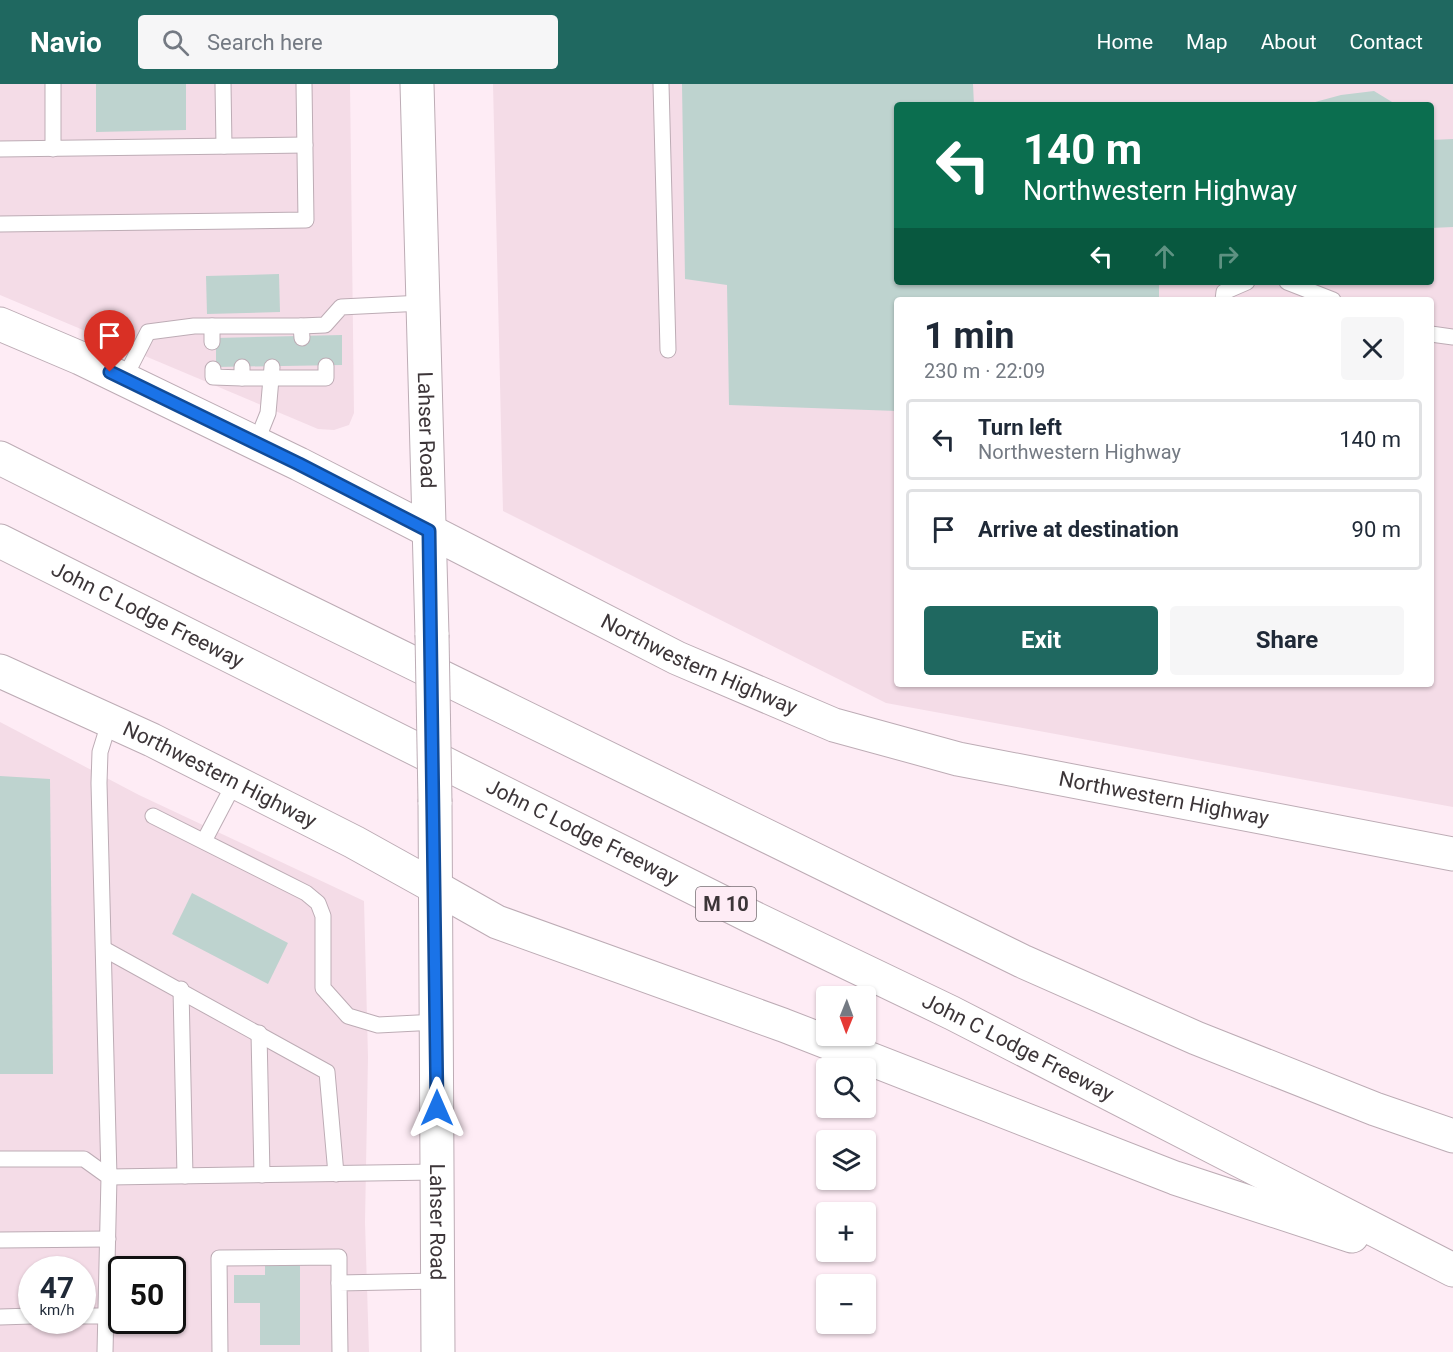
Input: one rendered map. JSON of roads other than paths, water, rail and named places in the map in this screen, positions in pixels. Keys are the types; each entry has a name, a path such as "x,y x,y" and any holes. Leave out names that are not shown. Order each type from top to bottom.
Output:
{"main road":[{"name":"Lahser Road","path":"417,84 435,802 438,1352"},
{"name":"Northwestern Highway","path":"0,324 124,379 256,442 677,657 834,725 958,759 1453,854"},
{"path":"0,458 208,564 570,738 1022,962 1196,1038 1375,1109 1453,1136"},
{"name":"John C Lodge Freeway","path":"0,541 752,917 952,1013 1453,1269"},
{"name":"Northwestern Highway","path":"0,671 109,723 152,740 435,887 497,922 783,1025 1164,1173 1453,1269"}],"lane":[{"path":"52,84 53,149"},
{"path":"223,84 224,146"},
{"path":"0,224 306,220 304,84"},
{"path":"661,84 668,350"},
{"path":"0,149 305,146"},
{"path":"1223,297 1224,292 1240,285"},
{"path":"1295,285 1325,297"},
{"path":"124,379 148,332 212,334 325,332 341,307 423,303"},
{"path":"1434,334 1453,337"},
{"path":"213,369 213,377 242,372 301,372 326,378 326,366"},
{"path":"256,442 268,413 272,372"},
{"path":"105,1352 109,1177 99,783 100,752 109,723"},
{"path":"204,841 235,782"},
{"path":"153,816 306,893 318,903 323,916 324,988 348,1016 378,1025 437,1022"},
{"path":"104,949 181,989 327,1072 336,1174"},
{"path":"181,989 185,1176"},
{"path":"259,1033 262,1175"},
{"path":"0,1159 84,1158 109,1177 436,1172"},
{"path":"0,1240 108,1239"},
{"path":"220,1352 219,1258 339,1257 340,1352"},
{"path":"339,1283 437,1281"},
{"path":"0,1317 18,1316"},
{"path":"96,1316 105,1316"}]}
